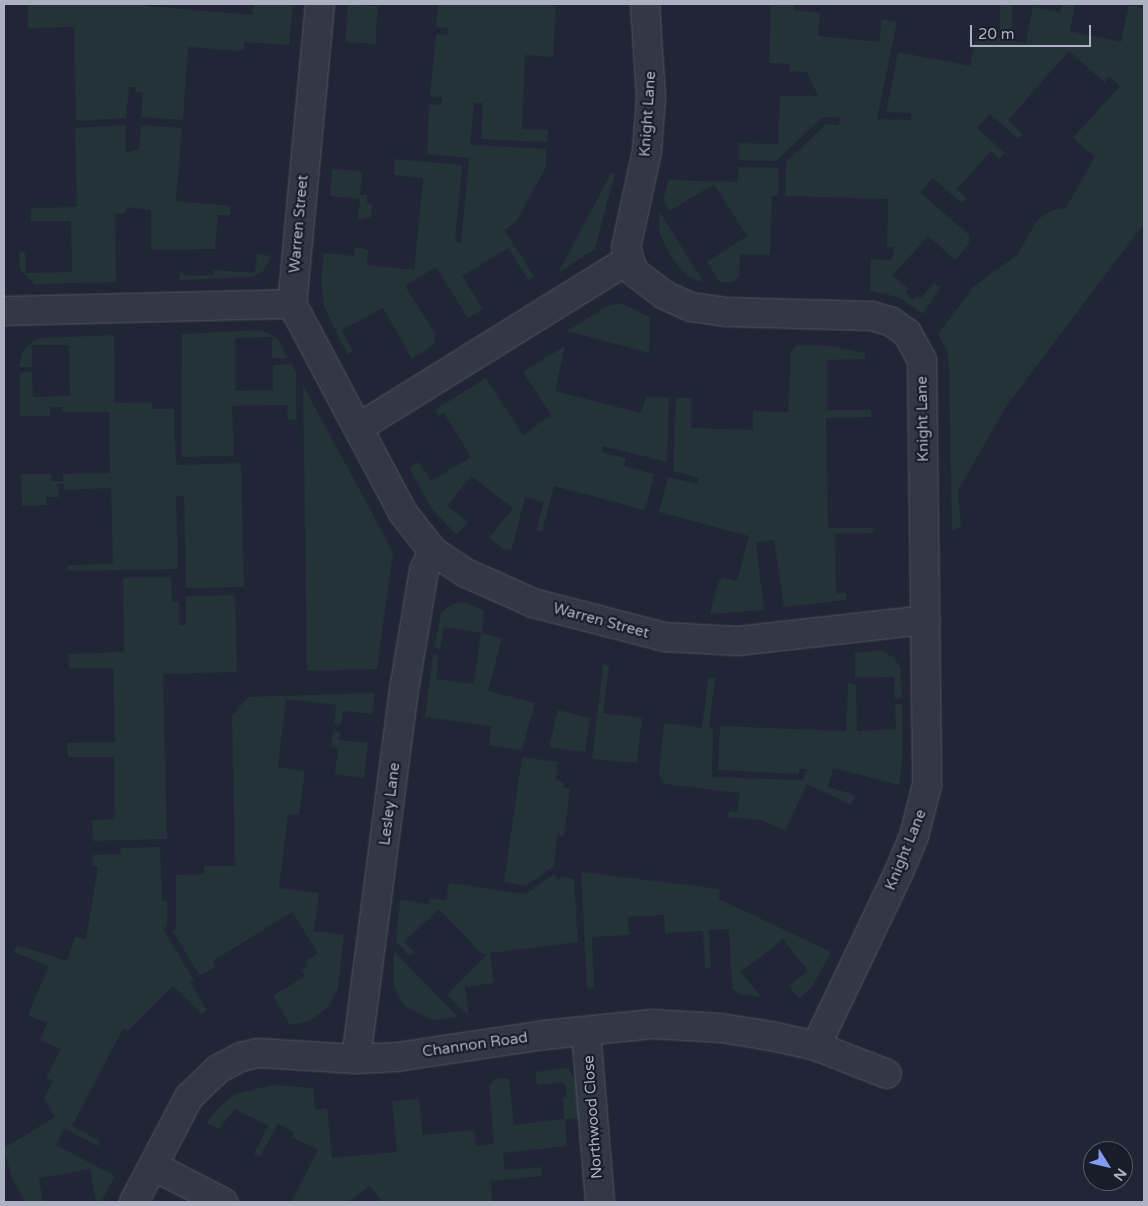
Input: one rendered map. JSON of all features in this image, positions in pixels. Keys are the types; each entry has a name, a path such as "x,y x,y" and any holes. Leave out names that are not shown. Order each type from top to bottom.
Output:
{"street":[{"name":"Warren Street","path":"320,4 292,304 403,513 433,551 466,574 533,603 664,637 738,641 926,620"},
{"name":"Knight Lane","path":"645,4 652,74 650,125 627,233 628,260 646,283 691,307 726,312 872,316 890,322 907,333 917,348 923,374 928,767 924,803 898,874 816,1046"},
{"path":"358,428 628,260"},
{"path":"4,311 292,304"},
{"name":"Lesley Lane","path":"356,1059 405,684 424,570 433,551"},
{"name":"Channon Road","path":"134,1202 189,1097 208,1077 230,1062 259,1053 356,1059 397,1057 586,1031 652,1024 689,1026 771,1036 816,1046 887,1074"},
{"name":"Northwood Close","path":"586,1031 600,1202"},
{"path":"153,1166 223,1202"}],"shaded area":[{"path":"28,4 146,4 146,6 252,15 254,4 293,4 289,45 245,42 243,51 188,47 183,120 141,117 143,93 136,92 136,87 129,87 126,118 76,121 74,27 28,28"},
{"path":"348,4 378,6 375,44 345,42"},
{"path":"438,4 556,4 553,57 525,55 522,129 548,130 547,142 481,139 483,103 474,103 470,145 546,149 546,167 516,222 504,230 534,276 528,280 508,248 462,276 483,309 468,318 436,267 405,286 436,335 434,344 412,359 383,308 342,330 353,351 347,354 324,306 321,284 324,253 354,256 355,247 362,248 368,250 367,265 414,270 423,178 394,175 395,159 462,165 455,242 461,243 469,158 427,154 429,104 441,105 442,98 430,96 436,34 447,35 448,28 436,27"},
{"path":"771,4 794,4 794,10 820,13 818,36 879,42 882,19 897,22 877,119 911,120 911,113 886,112 898,52 970,66 977,34 1026,43 1033,7 1060,12 1062,4 1075,4 1070,31 1121,42 1129,5 1143,8 1144,224 1009,402 958,490 961,527 952,531 949,367 947,351 938,334 973,287 1017,255 1038,219 1053,210 1066,208 1095,157 1073,138 1120,86 1109,76 1105,83 1069,51 1008,120 1022,134 1018,139 990,114 977,128 1005,153 1000,159 991,151 957,189 966,198 961,203 933,178 920,192 969,235 969,244 955,260 928,236 893,275 909,289 906,293 913,300 917,296 921,298 934,283 940,288 923,314 898,297 870,291 871,259 890,260 894,253 894,247 887,247 888,199 785,196 786,162 826,124 839,125 840,118 823,117 776,161 739,160 739,143 778,144 780,96 818,96 807,72 789,71 790,64 769,63"},
{"path":"1000,4 1012,4 1012,29 1000,29"},
{"path":"126,125 125,153 139,149 141,125 182,128 176,201 230,206 230,215 218,215 215,249 151,250 151,210 127,207 126,213 115,214 116,282 35,284 20,269 19,251 25,252 26,273 72,272 71,221 31,221 31,208 77,207 75,128"},
{"path":"739,167 779,168 778,196 772,196 770,255 740,254 739,276 733,282 720,282 707,262 747,236 714,184 670,211 663,201 668,180 737,182"},
{"path":"332,169 362,171 360,195 367,195 367,203 372,204 371,217 358,220 360,199 330,196"},
{"path":"611,173 615,173 595,249 558,273"},
{"path":"660,212 704,283 687,276 672,259 659,232"},
{"path":"257,254 272,256 263,271 253,277 180,280 180,270 185,276 213,275 214,270 255,273"},
{"path":"621,303 650,317 649,353 567,331 607,306"},
{"path":"261,330 277,338 288,358 272,358 272,337 235,338 235,391 273,390 273,365 292,364 296,372 296,419 288,420 287,405 232,406 234,456 181,457 182,334"},
{"path":"114,335 115,403 152,402 152,409 174,409 176,465 241,463 244,587 186,588 184,496 176,496 178,569 68,571 68,565 113,564 111,488 64,490 64,484 58,484 59,497 46,497 47,505 22,506 21,474 51,474 52,481 63,481 63,474 110,473 109,412 63,412 62,407 50,407 50,416 20,416 20,373 32,372 33,397 70,396 69,345 32,345 32,367 19,367 22,353 29,344 41,338"},
{"path":"797,345 831,346 865,353 865,359 827,360 827,410 871,410 871,417 826,418 828,528 873,528 874,533 835,534 836,593 846,593 847,600 784,607 774,540 756,543 764,610 710,614 718,583 723,578 737,581 749,536 659,512 668,477 698,484 699,478 673,471 676,398 691,398 691,428 753,430 753,411 788,412 791,351"},
{"path":"565,346 555,391 641,413 646,397 669,398 667,462 603,446 601,452 626,458 624,466 654,474 645,510 554,486 542,532 536,531 544,502 525,497 512,549 506,551 489,538 513,508 471,476 447,506 468,522 457,535 432,509 409,468 419,462 431,481 471,457 444,413 438,416 435,410 486,378 523,435 551,415 523,372"},
{"path":"303,385 393,552 377,669 307,671"},
{"path":"171,577 172,602 179,601 179,625 186,625 186,596 235,595 237,672 163,674 167,839 93,841 92,820 115,819 114,757 68,757 67,743 115,742 113,668 69,668 69,654 124,652 123,578"},
{"path":"465,602 484,611 482,633 502,638 488,691 535,703 522,750 489,745 491,726 425,717 433,654 439,655 436,679 474,684 481,633 444,627 440,649 434,648 441,613 452,604"},
{"path":"881,650 894,658 900,667 902,698 895,699 894,677 855,678 855,653"},
{"path":"603,664 609,666 603,713 642,718 637,763 592,759"},
{"path":"708,678 715,678 709,728 713,728 712,777 803,780 807,769 799,769 799,774 718,770 720,726 846,731 848,683 856,685 857,731 896,729 895,704 902,704 903,754 899,785 833,768 828,787 856,795 851,805 807,784 785,831 762,820 728,817 729,811 737,812 740,793 665,784 659,774 664,723 702,728"},
{"path":"375,693 372,714 343,711 341,725 334,724 336,705 286,699 278,767 305,771 299,815 288,814 279,888 319,893 314,931 344,935 338,988 329,1006 310,1021 290,1025 273,996 305,976 301,970 308,966 305,961 318,953 292,912 213,961 216,966 200,976 173,932 176,929 176,875 204,874 204,866 235,866 232,716 248,697"},
{"path":"558,710 590,718 585,752 549,747"},
{"path":"333,731 340,732 339,740 368,743 364,778 335,774 338,748 331,747"},
{"path":"522,757 558,762 556,780 563,782 563,787 570,789 564,836 557,835 554,866 525,886 504,882"},
{"path":"160,847 162,901 167,901 167,926 163,929 194,980 190,982 207,1010 202,1014 173,986 128,1031 123,1029 72,1126 100,1141 98,1146 64,1128 56,1145 115,1176 101,1202 96,1202 90,1169 39,1178 43,1202 25,1202 12,1179 4,1148 55,1117 44,1099 53,1081 46,1078 61,1049 40,1040 47,1023 28,1015 49,966 14,952 17,945 67,961 75,937 86,939 98,867 93,866 93,855 120,854 121,848"},
{"path":"581,872 720,889 719,899 831,952 812,987 799,999 789,986 808,971 783,939 741,972 761,997 739,994 732,988 729,929 709,930 711,968 705,968 703,931 665,933 664,915 628,917 629,935 592,937 594,988 587,989"},
{"path":"554,874 559,880 562,877 574,879 578,942 490,953 494,983 465,987 469,1016 447,995 489,953 482,954 439,909 404,942 414,952 410,956 396,942 400,900 429,904 430,898 446,901 449,883 526,894"},
{"path":"394,951 458,1017 432,1020 406,1007 397,995 393,981"},
{"path":"568,1068 576,1081 581,1118 565,1119 567,1146 503,1153 505,1170 541,1167 542,1176 491,1181 492,1202 382,1202 370,1186 347,1202 291,1202 318,1150 292,1137 294,1132 278,1124 260,1157 254,1154 268,1126 235,1109 219,1129 207,1123 217,1109 235,1094 272,1085 313,1088 315,1110 327,1108 332,1158 397,1152 392,1101 419,1099 423,1135 474,1130 476,1146 494,1144 489,1086 495,1079 509,1078 514,1125 564,1119 563,1098 567,1097 566,1085 561,1082 537,1085 535,1072"}]}
